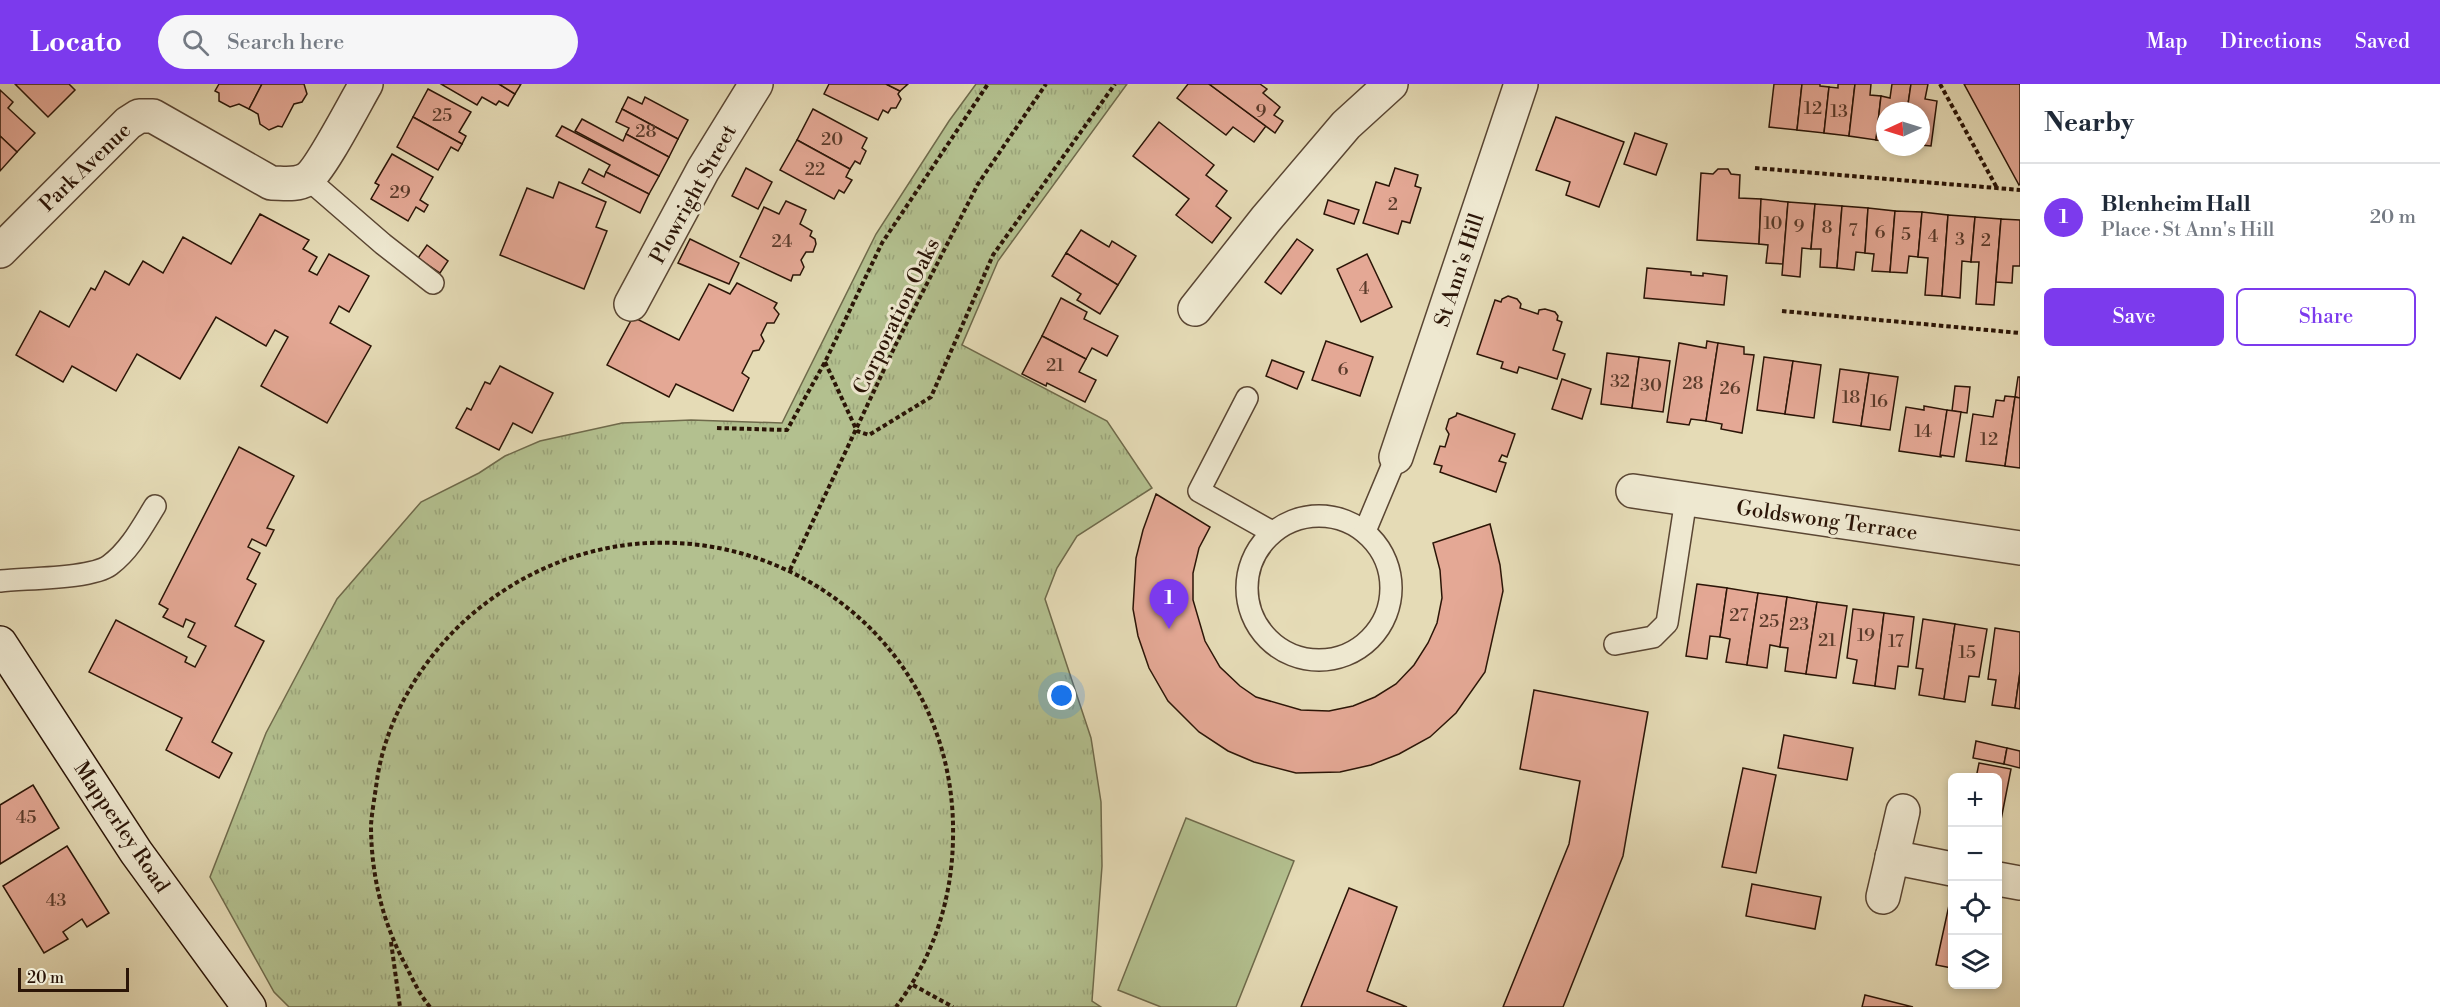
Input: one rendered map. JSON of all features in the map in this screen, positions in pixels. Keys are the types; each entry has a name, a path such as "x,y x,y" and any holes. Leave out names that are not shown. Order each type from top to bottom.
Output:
{"street":[{"path":"308,179 319,165 366,84"},
{"name":"Plowright Street","path":"631,304 704,170 756,84"},
{"path":"1195,309 1266,219 1346,125 1391,84"},
{"name":"St Ann's Hill","path":"1396,457 1521,84"},
{"name":"Park Avenue","path":"0,251 128,123 139,116 153,116 271,183 293,184 308,179"},
{"name":"Goldswong Terrace","path":"1633,492 2020,548"},
{"name":"Mapperley Road","path":"0,643 136,852 249,1007"},
{"path":"1883,897 1903,811"},
{"path":"1892,857 1948,868"},
{"path":"2002,880 2020,883"}],"lane":[{"path":"308,179 405,273 433,283"},
{"path":"1247,398 1199,491 1272,532"},
{"path":"1365,531 1396,457"},
{"path":"1615,644 1653,638 1667,623 1686,499"},
{"path":"0,581 86,574 108,567 129,546 155,506"},
{"path":"1326,514 1347,520 1365,531 1378,545 1388,564 1392,588 1388,613 1374,636 1357,650 1343,657 1310,660 1285,652 1263,634 1251,616 1247,603 1247,574 1261,544 1272,532 1302,517 1326,514"}],"path":[{"path":"717,428 787,430 825,362 882,243 988,84"},
{"name":"Corporation Oaks","path":"790,570 896,344 978,184 1046,84"},
{"path":"825,362 857,431 869,435 931,397 993,255 1115,84"},
{"path":"1940,84 1997,188"},
{"path":"1755,168 2020,190"},
{"path":"1782,311 2020,333"},
{"path":"400,1007 391,939 375,882 371,824 379,767 403,702 427,662 465,618 512,583 564,558 621,544 679,541 736,550 790,570 842,602 885,644 920,694 943,750 954,810 953,871 939,930 913,985 896,1007"},
{"path":"391,939 422,998 430,1007"},
{"path":"913,985 952,1007"}],"green space":[{"path":"976,84 1127,84 998,261 962,345 1107,421 1152,488 1077,536 1057,568 1045,599 1091,738 1101,802 1102,866 1092,1001 1101,1007 289,1007 274,992 210,877 266,733 337,599 421,502 479,473 505,456 540,441 622,423 691,420 782,423 876,234 949,121"},
{"path":"1186,818 1294,861 1236,1007 1161,1007 1118,990"}],"building":[{"path":"15,84 69,84 75,90 48,117"},
{"path":"219,84 262,84 249,109 239,104 230,107 219,101 219,93 215,91"},
{"path":"262,84 304,84 307,94 302,102 294,104 282,127 278,126 269,130 260,124 258,114 249,109"},
{"path":"441,84 499,84 515,94 508,106 499,101 496,105 482,97 477,105"},
{"path":"499,84 521,84 515,94"},
{"path":"829,84 886,84 900,91 898,94 901,99 896,108 891,108 888,113 883,110 878,120 824,94"},
{"path":"886,84 908,84 900,91"},
{"path":"1188,84 1209,84 1266,126 1254,142 1233,127 1226,135 1177,98"},
{"path":"1209,84 1260,84 1267,89 1263,93 1280,107 1274,115 1283,121 1275,133"},
{"path":"1774,84 1802,84 1797,130 1769,127"},
{"path":"1802,84 1820,84 1820,86 1829,87 1824,133 1797,130"},
{"path":"1838,84 1855,84 1849,136 1824,133 1829,87 1838,88"},
{"path":"1855,84 1871,84 1870,95 1881,96 1880,102 1876,102 1876,140 1849,136"},
{"path":"1892,84 1911,84 1908,102 1880,102 1881,96 1890,98"},
{"path":"1911,84 1928,84 1925,99 1937,101 1931,146 1930,102 1908,102"},
{"path":"1964,84 2020,84 2019,185"},
{"path":"428,89 471,112 459,132 466,136 462,144 413,117"},
{"path":"0,90 13,102 8,108 35,133 17,152 0,136"},
{"path":"628,97 642,104 645,97 688,120 678,139 622,109"},
{"path":"622,109 678,139 669,157 626,134 629,128 616,122"},
{"path":"813,109 867,138 862,148 866,151 860,164 855,161 850,169 797,140"},
{"path":"413,117 462,144 458,151 451,147 438,170 397,147"},
{"path":"1556,117 1624,142 1599,207 1566,195 1570,182 1536,170"},
{"path":"582,119 623,141 626,134 669,157 659,176 575,131"},
{"path":"1159,122 1214,165 1206,175 1227,191 1216,206 1231,218 1212,243 1176,215 1189,199 1133,156"},
{"path":"562,126 659,176 649,194 606,172 610,165 556,136"},
{"path":"1635,133 1667,144 1656,175 1624,164"},
{"path":"0,136 17,152 0,171"},
{"path":"797,140 850,169 846,177 852,180 844,193 839,190 834,199 780,170"},
{"path":"392,154 433,177 420,200 428,205 424,212 416,207 408,221 371,199 379,185 375,183"},
{"path":"746,168 772,182 758,209 732,196"},
{"path":"1395,168 1418,175 1415,186 1421,188 1410,223 1402,221 1398,234 1363,223 1376,182 1389,186"},
{"path":"589,169 604,177 606,172 649,194 640,213 582,183"},
{"path":"1718,169 1728,169 1731,174 1740,175 1739,198 1761,199 1759,244 1697,240 1701,173 1713,174"},
{"path":"559,182 606,202 596,227 607,231 584,289 500,255 527,188 553,198"},
{"path":"1761,199 1788,202 1783,264 1766,263 1768,245 1759,244"},
{"path":"1328,200 1359,210 1354,224 1324,214"},
{"path":"786,201 806,210 800,224 812,231 810,236 815,239 816,244 813,252 806,252 801,260 804,267 800,275 793,275 791,281 740,257 764,207 779,214"},
{"path":"1788,202 1815,204 1811,249 1802,248 1800,277 1782,275"},
{"path":"1815,204 1842,206 1837,268 1820,267 1821,249 1811,249"},
{"path":"1842,206 1868,208 1865,253 1856,252 1854,270 1837,268"},
{"path":"1868,208 1895,211 1890,272 1872,271 1874,254 1865,253"},
{"path":"1895,211 1922,212 1918,257 1909,256 1907,273 1890,272"},
{"path":"1922,212 1948,215 1942,296 1925,295 1928,258 1918,257"},
{"path":"260,214 309,240 303,249 317,257 309,271 317,275 329,254 369,276 349,312 339,306 330,323 371,346 327,423 261,386 288,337 275,330 266,346 216,317 180,379 137,354 116,391 72,366 63,382 16,355 40,311 69,327 91,288 95,290 105,271 129,285 143,261 163,273 183,237 231,264"},
{"path":"1948,215 1975,217 1971,262 1962,261 1960,298 1942,296"},
{"path":"1975,217 2001,219 1994,305 1976,304 1979,262 1971,262"},
{"path":"2001,219 2020,220 2020,266 2013,266 2012,283 1996,282"},
{"path":"1081,230 1109,247 1112,241 1136,256 1118,285 1066,253"},
{"path":"690,239 739,263 729,284 678,263"},
{"path":"1297,239 1313,250 1281,294 1265,282"},
{"path":"427,245 448,261 440,273 418,258"},
{"path":"1066,253 1118,285 1100,314 1077,300 1081,294 1052,276"},
{"path":"1367,254 1392,307 1361,322 1337,269"},
{"path":"1647,268 1691,272 1691,275 1703,276 1703,273 1727,276 1724,305 1644,298"},
{"path":"737,283 777,303 774,308 779,314 774,323 767,323 761,335 764,341 759,350 753,351 742,373 749,378 733,411 676,384 669,397 607,365 633,317 679,340 709,284 730,294"},
{"path":"1508,296 1517,299 1521,304 1520,308 1538,314 1539,310 1545,309 1555,312 1558,316 1557,320 1562,322 1553,350 1565,354 1557,379 1519,367 1517,373 1501,368 1503,362 1477,354 1495,300 1501,302"},
{"path":"1061,298 1087,312 1084,319 1118,336 1107,356 1092,348 1086,359 1042,336"},
{"path":"1042,336 1086,359 1079,372 1096,380 1085,402 1047,383 1046,386 1022,374"},
{"path":"1326,341 1373,357 1360,396 1312,380"},
{"path":"1707,341 1718,343 1706,421 1691,419 1689,425 1667,422 1679,343 1706,348"},
{"path":"1718,343 1744,347 1744,354 1754,355 1742,433 1721,429 1722,424 1706,421"},
{"path":"1607,353 1639,357 1632,408 1601,404"},
{"path":"1639,357 1670,361 1663,412 1632,408"},
{"path":"1764,357 1793,361 1785,414 1757,410"},
{"path":"1272,360 1304,372 1297,389 1266,376"},
{"path":"1793,361 1821,365 1814,418 1785,414"},
{"path":"500,366 553,393 532,433 513,423 499,450 456,428 467,408 471,410 485,382 490,384"},
{"path":"1840,369 1869,373 1861,426 1833,422"},
{"path":"1869,373 1898,377 1890,430 1861,426"},
{"path":"2018,377 2020,377 2020,398 2015,397"},
{"path":"1562,379 1591,389 1582,419 1552,409"},
{"path":"1955,386 1970,387 1967,413 1952,411"},
{"path":"2005,396 2015,397 2005,466 1966,461 1973,414 1993,417 1996,400 2004,401"},
{"path":"2015,397 2020,398 2020,468 2005,466"},
{"path":"1924,406 1947,410 1941,457 1899,451 1906,407 1924,410"},
{"path":"1947,410 1961,412 1954,457 1940,455"},
{"path":"1457,413 1515,434 1507,457 1502,455 1499,461 1506,463 1496,492 1440,472 1442,466 1434,464 1440,446 1445,447 1449,434 1446,429 1449,419"},
{"path":"239,447 294,476 267,528 274,530 266,546 252,539 248,547 260,553 247,579 256,584 235,626 264,641 212,742 232,753 219,778 166,750 182,718 89,672 116,620 187,657 185,662 195,667 206,646 188,637 195,623 186,619 183,627 163,617 168,609 159,604"},
{"path":"1156,494 1210,527 1199,548 1193,573 1193,600 1205,641 1220,667 1256,697 1301,710 1329,711 1353,706 1375,697 1396,684 1414,665 1437,623 1442,598 1440,570 1433,543 1490,524 1500,565 1503,591 1485,672 1456,713 1430,737 1399,754 1371,765 1340,772 1296,773 1254,762 1228,751 1199,732 1168,701 1149,668 1138,636 1133,609 1136,558"},
{"path":"1697,584 1727,588 1720,637 1710,636 1707,659 1686,656"},
{"path":"1727,588 1758,593 1747,665 1726,662 1730,639 1720,637"},
{"path":"1758,593 1787,597 1780,647 1770,645 1767,668 1747,665"},
{"path":"1787,597 1817,602 1806,674 1785,671 1788,648 1780,647"},
{"path":"1817,602 1847,606 1836,678 1806,674"},
{"path":"1853,609 1884,613 1875,686 1853,683 1857,660 1847,658"},
{"path":"1884,613 1914,617 1908,667 1898,666 1895,689 1875,686"},
{"path":"1923,619 1955,624 1944,699 1919,695 1923,669 1916,668"},
{"path":"1955,624 1987,629 1979,677 1969,676 1965,702 1944,699"},
{"path":"1995,628 2020,632 2020,672 2015,708 1992,705 1996,680 1988,679"},
{"path":"2020,672 2020,709 2015,708"},
{"path":"1534,690 1648,712 1623,856 1563,1007 1503,1007 1569,844 1580,781 1520,769"},
{"path":"1784,735 1853,748 1847,780 1778,768"},
{"path":"1976,741 2007,748 2004,764 1973,758"},
{"path":"2007,748 2020,751 2020,768 2004,764"},
{"path":"1979,763 2011,769 2002,815 2002,773 1977,773"},
{"path":"1743,768 1776,775 1756,873 1722,867"},
{"path":"33,785 59,828 0,864 0,805"},
{"path":"67,846 109,913 87,927 82,919 63,932 68,939 44,953 3,886"},
{"path":"1752,884 1821,897 1815,929 1746,916"},
{"path":"1349,888 1397,907 1367,991 1407,1007 1301,1007"},
{"path":"1948,910 1948,967 1936,965"},
{"path":"1865,995 1913,1007 1862,1007"}],"place":[{"name":"Blenheim Hall","path":"1169,629"}]}
